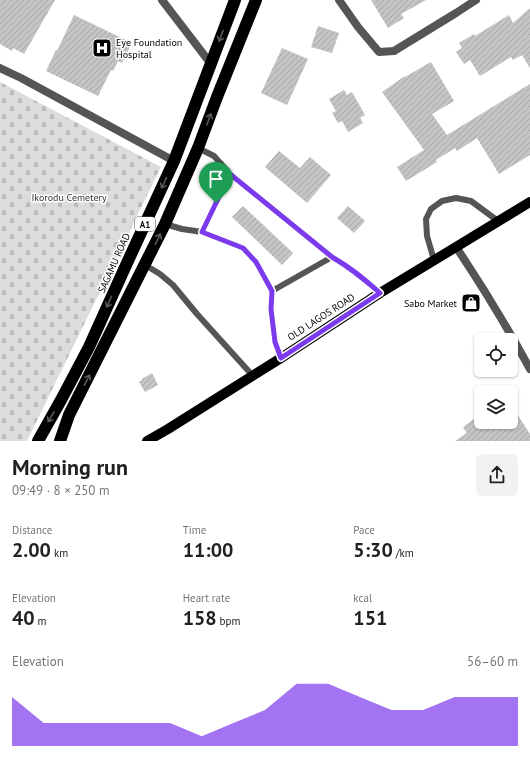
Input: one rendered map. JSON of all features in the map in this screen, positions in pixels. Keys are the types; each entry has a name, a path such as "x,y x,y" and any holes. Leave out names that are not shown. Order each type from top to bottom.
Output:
{"highway":[{"name":"SAGAMU ROAD","path":"38,441 89,347 126,263 174,161 236,0"},
{"name":"A1","path":"60,441 69,415 165,224 198,148 256,0"}],"main road":[{"name":"OLD LAGOS ROAD","path":"147,441 253,376 380,293 530,202"}],"street":[{"path":"162,0 211,64"},
{"path":"339,0 358,27 379,52 394,51 476,0"},
{"path":"0,68 174,161"},
{"path":"456,247 512,335 530,369"}],"lane":[{"path":"198,148 214,156 230,174 332,257 347,266 380,293"},
{"path":"202,232 230,174"},
{"path":"434,260 427,236 426,219 431,209 442,201 456,198 471,201 498,221"},
{"path":"165,224 182,229 202,232 243,248 256,262 272,291 271,309 275,342 281,358"},
{"path":"272,291 332,257"},
{"path":"145,266 160,274 173,284 197,314 253,376"}],"green space":[{"name":"Ikorodu Cemetery","path":"0,82 161,167 27,441 0,441"}],"building":[{"path":"0,0 55,0 24,54 13,48 12,51 0,44"},
{"path":"371,0 426,0 401,14 404,18 388,28"},
{"path":"530,8 530,68 522,55 513,60 511,57 480,76 470,60 464,64 456,52 462,48 459,43 474,34 475,36 509,15 513,23"},
{"path":"74,15 132,43 122,63 118,61 113,71 111,70 98,96 46,71"},
{"path":"318,26 339,33 332,53 311,47"},
{"path":"282,48 308,59 287,105 261,93"},
{"path":"431,62 454,101 432,114 447,135 530,84 530,155 499,174 477,138 457,151 455,148 436,160 437,162 406,181 397,167 424,150 382,92 405,76"},
{"path":"344,90 347,95 352,92 365,115 360,118 363,123 348,132 342,121 338,123 332,113 336,111 329,99"},
{"path":"279,151 300,168 310,157 331,175 307,203 265,167"},
{"path":"243,206 293,253 282,265 232,217"},
{"path":"348,206 365,221 354,233 337,218"},
{"path":"152,373 158,385 145,392 139,382"},
{"path":"518,416 530,434 530,441 455,441 467,433 463,427 474,419 474,429 518,429"}],"place":[{"name":"Eye Foundation Hospital","path":"102,48"},
{"name":"Sabo Market","path":"471,303"}],"route":[{"path":"230,174 332,257 347,266 380,293 281,358 275,342 271,309 272,291 256,262 243,248 202,232 216,203 230,174"}]}
